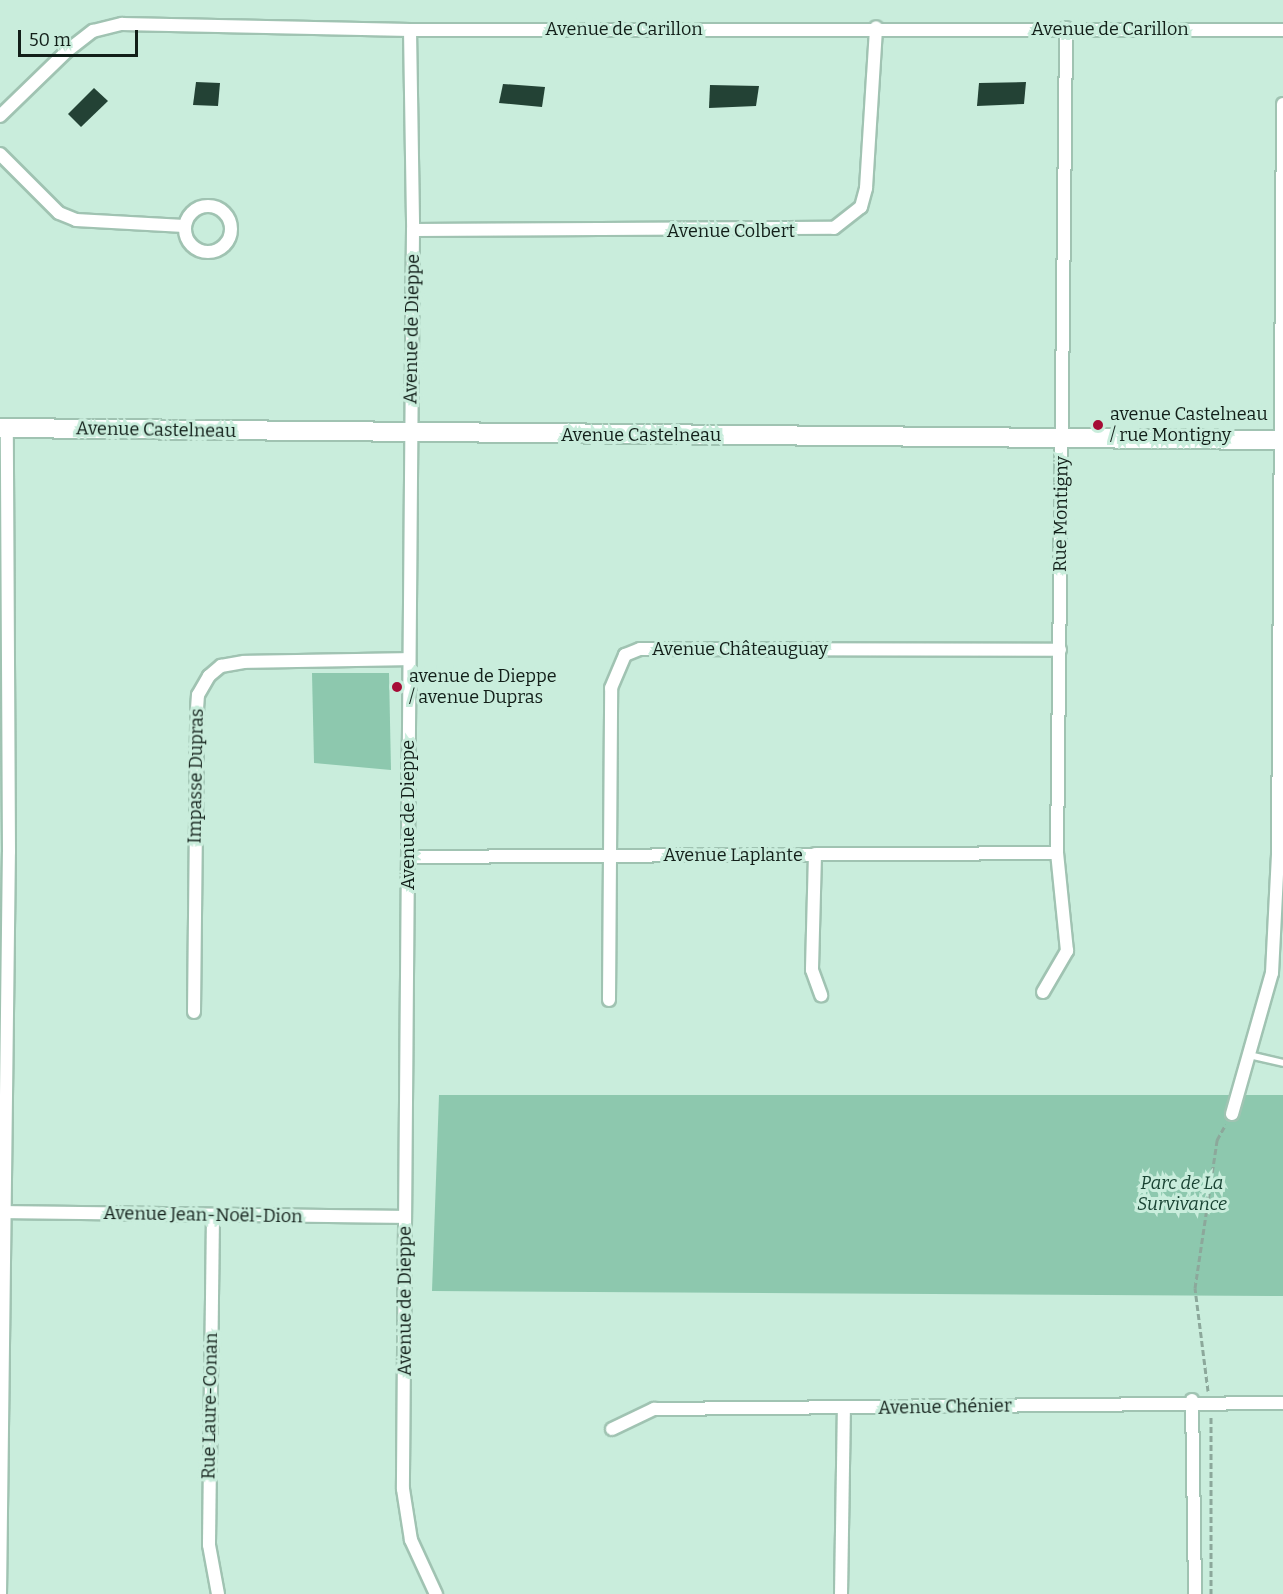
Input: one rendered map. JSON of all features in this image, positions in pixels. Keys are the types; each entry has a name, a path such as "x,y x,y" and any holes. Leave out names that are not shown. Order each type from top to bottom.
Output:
{"street":[{"name":"Avenue de Carillon","path":"0,116 67,51 93,31 122,24 410,30 876,27 1283,30"},
{"name":"Avenue Colbert","path":"413,230 834,228 861,207 866,188 876,27"},
{"name":"Rue Montigny","path":"1043,992 1067,951 1058,853 1066,28"},
{"name":"Avenue de Dieppe","path":"410,30 413,230 404,1489 411,1540 436,1594"},
{"path":"1232,1114 1272,973 1280,854 1283,104"},
{"path":"0,154 59,213 76,220 184,226"},
{"name":"Avenue Castelneau","path":"4,428 1282,440"},
{"path":"0,1594 5,852 4,428"},
{"name":"Avenue Châteauguay","path":"609,1000 611,688 625,654 640,649 1060,650"},
{"name":"Impasse Dupras","path":"194,1012 197,702 208,676 221,666 244,662 409,659"},
{"name":"Avenue Laplante","path":"408,856 1058,853"},
{"path":"815,854 812,970 821,995"},
{"name":"Avenue Jean-Noël-Dion","path":"1,1212 405,1217"},
{"name":"Rue Laure-Conan","path":"213,1216 209,1545 218,1594"},
{"path":"1192,1400 1195,1594"},
{"name":"Avenue Chénier","path":"612,1429 654,1409 844,1409 1192,1400 1283,1403"},
{"path":"841,1594 844,1409"}],"lane":[{"path":"1249,1055 1283,1063"}],"path":[{"path":"1211,1594 1210,1401 1195,1288 1217,1140 1232,1114"}],"green space":[{"path":"312,673 389,673 391,770 314,763"},
{"name":"Parc de La Survivance","path":"439,1095 1283,1095 1283,1296 432,1291"}],"building":[{"path":"196,82 220,83 218,106 193,105"},
{"path":"1026,82 1024,104 977,106 979,83"},
{"path":"503,84 545,87 542,107 499,103"},
{"path":"710,85 759,86 756,106 709,108"},
{"path":"94,88 108,101 81,127 68,114"}],"place":[{"name":"avenue Castelneau / rue Montigny","path":"1098,425"},
{"name":"avenue de Dieppe / avenue Dupras","path":"397,687"}]}
